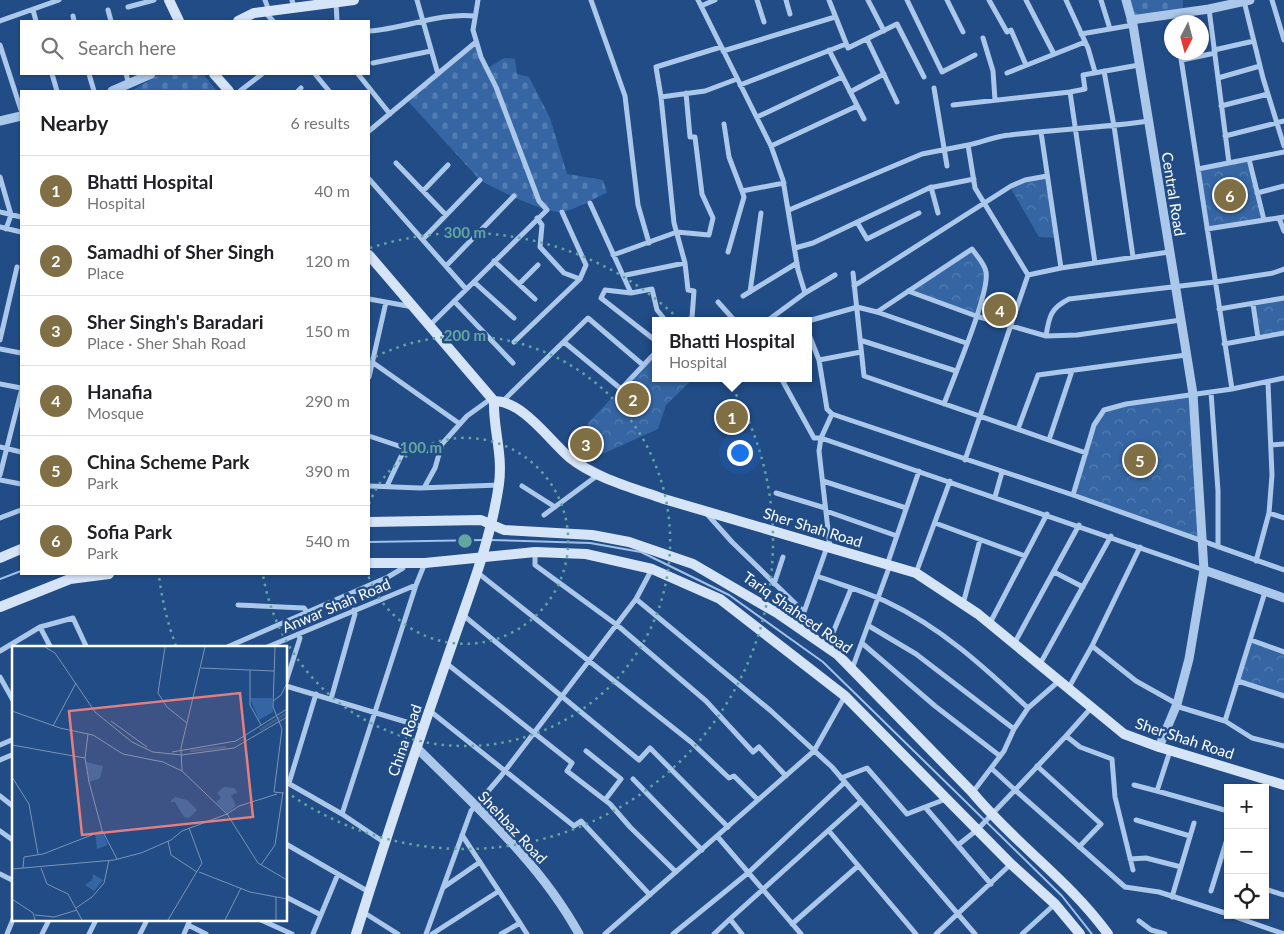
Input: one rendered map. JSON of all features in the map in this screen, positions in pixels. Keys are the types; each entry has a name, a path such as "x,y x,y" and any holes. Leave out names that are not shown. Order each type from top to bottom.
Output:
{"main road":[{"path":"168,0 178,20"},
{"path":"240,20 254,13 293,4 354,0"},
{"path":"215,75 228,90"},
{"name":"Sher Shah Road","path":"370,256 497,400 530,418 568,456 600,474 664,499 916,573 990,623 1124,734 1159,747 1284,785"},
{"path":"488,529 499,485 501,460 494,412 497,400"},
{"name":"Tariq Shaheed Road","path":"370,522 472,520 488,529 592,535 629,542 662,552 693,564 725,580 827,647 852,669 972,792 990,815 1067,884 1090,909 1108,934"},
{"name":"China Road","path":"356,934 416,748 478,573 488,529"},
{"path":"0,558 20,549"},
{"path":"370,563 425,563 483,553 535,552 586,554 652,569 720,599 845,696 1011,864 1055,904 1080,934"},
{"path":"0,607 70,579 101,575"}],"street":[{"path":"0,21 33,10 42,3 59,0"},
{"path":"128,7 154,0"},
{"path":"265,0 272,20"},
{"path":"418,0 438,74"},
{"path":"430,326 547,210 539,201 476,42 473,30 478,0"},
{"path":"591,0 625,96 638,205 648,242"},
{"path":"698,0 771,146 784,183 797,263 805,293"},
{"path":"701,6 715,0"},
{"path":"757,0 764,22"},
{"path":"786,0 790,14"},
{"path":"829,0 848,48 897,24 924,77"},
{"path":"868,0 884,31"},
{"path":"907,0 942,72 975,55"},
{"path":"947,0 963,32"},
{"path":"989,0 1006,32 1011,30 1026,65"},
{"path":"1026,0 1054,54"},
{"path":"1066,0 1085,42 1095,72"},
{"path":"1101,0 1110,29"},
{"name":"Central Road","path":"1126,0 1132,22 1194,394 1203,542 1204,570 1189,659 1176,705 1159,747"},
{"path":"1272,0 1284,37"},
{"path":"1186,15 1246,1 1260,66 1284,146"},
{"path":"329,2 337,20"},
{"path":"1209,9 1229,163"},
{"path":"33,10 36,20"},
{"path":"108,10 111,20"},
{"path":"370,31 386,30 458,14 475,16"},
{"path":"692,317 694,291 688,290 685,263 677,232 656,67 835,17"},
{"path":"1081,34 1110,29 1132,22 1164,19"},
{"path":"983,38 993,71 996,100"},
{"path":"867,39 897,102"},
{"path":"1209,53 1254,41"},
{"path":"370,131 476,42"},
{"path":"1007,73 1085,42"},
{"path":"740,85 846,44"},
{"path":"0,45 20,107"},
{"path":"829,50 864,119"},
{"path":"373,63 431,51"},
{"path":"1182,60 1232,389"},
{"path":"953,105 1085,89 1083,74 1139,65"},
{"path":"1218,78 1260,66"},
{"path":"1104,71 1114,126 1132,257"},
{"path":"850,92 884,74"},
{"path":"52,75 57,90"},
{"path":"89,75 94,90"},
{"path":"126,75 129,85"},
{"path":"115,90 149,75"},
{"path":"241,90 261,75"},
{"path":"316,75 328,90"},
{"path":"359,75 390,114"},
{"path":"757,117 842,77"},
{"path":"661,97 705,91 737,80"},
{"path":"934,88 947,166"},
{"path":"1070,92 1095,262"},
{"path":"613,255 677,232 709,236 713,218 702,194 695,137 690,137 686,93"},
{"path":"1222,106 1268,94"},
{"path":"771,146 857,106"},
{"path":"0,121 20,116"},
{"path":"789,210 922,154 945,151 1008,135 1074,127 1114,126 1148,121"},
{"path":"1226,136 1284,121"},
{"path":"724,124 729,157 744,197 728,252"},
{"path":"1041,132 1061,268"},
{"path":"965,460 1028,275 975,188 968,145"},
{"path":"1198,170 1284,152"},
{"path":"1249,159 1264,220"},
{"path":"396,162 446,215"},
{"path":"423,191 448,165"},
{"path":"854,286 984,203 1025,180 1048,176"},
{"path":"0,177 11,215 6,229"},
{"path":"795,248 813,243 931,187 974,179"},
{"path":"370,180 466,289"},
{"path":"422,240 480,180"},
{"path":"742,191 784,183"},
{"path":"1257,193 1284,186"},
{"path":"931,187 938,213"},
{"path":"446,266 514,196"},
{"path":"590,202 630,293"},
{"path":"0,212 20,217"},
{"path":"514,342 580,279 586,265 562,212"},
{"path":"857,222 867,239 919,212"},
{"path":"750,292 762,213"},
{"path":"1207,229 1282,217 1284,231"},
{"path":"537,218 542,225 540,247 564,273 580,279"},
{"path":"0,227 20,232"},
{"path":"877,312 972,250 986,270 986,275 976,316 944,404"},
{"path":"1028,275 1095,262 1170,252"},
{"path":"494,261 535,299"},
{"path":"626,275 685,263"},
{"path":"743,296 797,263"},
{"path":"519,284 538,265"},
{"path":"0,340 17,267"},
{"path":"1046,336 1049,315 1069,299 1215,282 1273,273 1284,269"},
{"path":"853,273 855,308 864,376 1086,452"},
{"path":"772,317 805,293 836,276"},
{"path":"474,282 514,318"},
{"path":"652,338 601,298 605,290 630,293 652,289 657,310 663,317"},
{"path":"908,292 976,316 1046,336 1095,333 1181,320"},
{"path":"370,299 413,307"},
{"path":"1219,309 1284,299"},
{"path":"454,301 513,363"},
{"path":"370,372 386,302"},
{"path":"718,302 732,317"},
{"path":"1253,304 1258,338"},
{"path":"812,320 855,308 877,312 966,343"},
{"path":"424,488 435,468 442,444 467,416 497,400 564,342 588,318 643,365"},
{"path":"1224,344 1284,334"},
{"path":"370,339 377,341"},
{"path":"860,340 956,371"},
{"path":"564,342 621,389 652,356"},
{"path":"812,342 819,360 827,409 832,414 1073,495 1284,570"},
{"path":"0,348 20,353"},
{"path":"819,360 861,352"},
{"path":"1018,429 1038,376 1186,355"},
{"path":"372,362 460,424"},
{"path":"1050,440 1072,371"},
{"path":"1073,495 1094,425 1104,410 1126,404 1232,389 1284,378"},
{"path":"784,382 814,438 821,438 1047,514 1284,598"},
{"path":"1256,561 1269,513 1271,445 1268,382"},
{"path":"0,384 20,390"},
{"path":"1211,392 1218,491 1218,547"},
{"path":"0,475 20,395"},
{"path":"800,629 804,612 828,547 820,451 821,438 832,414"},
{"path":"370,436 411,450 414,448 439,453"},
{"path":"1271,445 1284,444"},
{"path":"0,447 20,452"},
{"path":"387,486 405,448"},
{"path":"852,669 879,598 919,471"},
{"path":"995,497 1002,472"},
{"path":"544,516 600,474"},
{"path":"0,480 20,484"},
{"path":"823,480 906,508"},
{"path":"916,573 950,481"},
{"path":"370,486 424,488 499,485"},
{"path":"522,486 555,508"},
{"path":"776,493 897,536"},
{"path":"0,518 20,510"},
{"path":"705,511 732,542 804,612"},
{"path":"1269,513 1284,518"},
{"path":"990,623 1047,514"},
{"path":"935,523 1025,556"},
{"path":"1014,644 1079,526"},
{"path":"1040,665 1111,536"},
{"path":"963,604 980,540"},
{"path":"1068,689 1092,646 1140,547"},
{"path":"535,552 535,565 617,624 706,701 753,752 759,747 786,776"},
{"path":"774,584 783,557"},
{"name":"Anwar Shah Road","path":"230,646 388,577 403,568 405,562"},
{"path":"342,814 416,585 425,563"},
{"path":"426,934 471,811 506,770 636,600 652,569"},
{"path":"1054,572 1083,587"},
{"path":"478,573 691,742 729,778 734,776 758,800"},
{"path":"817,576 879,598 925,622 963,649 1028,708"},
{"name":"Anwar Shah Road","path":"270,646 416,585"},
{"path":"827,647 851,589"},
{"path":"1225,721 1265,592"},
{"path":"636,600 771,711 814,751 843,780 975,934"},
{"path":"238,605 304,608 307,612"},
{"path":"331,699 355,614 354,610"},
{"path":"462,614 640,760 650,748 728,827"},
{"path":"0,651 40,627 73,618 86,646"},
{"path":"869,626 916,654 1014,729"},
{"path":"40,627 50,646"},
{"path":"288,676 300,638 298,634"},
{"path":"1250,640 1284,652"},
{"path":"16,641 18,646"},
{"path":"863,644 935,706 1000,756"},
{"path":"1092,646 1136,681 1176,705 1225,721 1252,738 1284,746"},
{"path":"446,663 572,763 567,771 605,800 676,872"},
{"path":"0,677 12,698"},
{"path":"972,792 1000,756 1014,729 1028,708 1059,681"},
{"path":"1238,681 1284,696"},
{"path":"288,687 424,727"},
{"path":"316,694 288,783 342,814 384,843"},
{"path":"605,934 814,751 845,696"},
{"path":"958,845 978,829 1091,708"},
{"path":"429,711 506,770 574,826 581,821 650,895"},
{"path":"1066,736 1080,747 1112,759 1115,797 1133,870"},
{"path":"0,744 12,740"},
{"name":"Shehbaz Road","path":"416,748 491,820 550,888 579,934"},
{"path":"1158,791 1170,750"},
{"path":"586,751 621,779 605,800"},
{"path":"0,760 11,755"},
{"path":"1038,766 1100,824 1079,847"},
{"path":"672,934 748,873 843,780 868,768 907,814 946,798"},
{"path":"991,768 1126,887 1172,897 1224,913"},
{"path":"632,779 702,850"},
{"path":"1134,785 1224,810"},
{"path":"0,796 12,805"},
{"path":"714,934 861,801"},
{"path":"925,807 991,884"},
{"path":"1136,820 1190,836"},
{"path":"1172,897 1194,824"},
{"path":"0,831 12,839"},
{"path":"828,831 916,934"},
{"path":"462,835 527,934"},
{"path":"717,836 801,934"},
{"path":"288,845 369,892"},
{"path":"1211,891 1224,849"},
{"path":"1130,859 1146,858 1181,867"},
{"path":"443,887 480,862"},
{"path":"936,934 1011,864"},
{"path":"792,924 858,866"},
{"path":"0,874 12,880"},
{"path":"313,934 338,874"},
{"path":"1269,890 1284,895"},
{"path":"432,934 500,891"},
{"path":"288,899 321,915"},
{"path":"1022,934 1055,904"},
{"path":"363,912 398,934"},
{"path":"730,919 742,934"},
{"path":"1239,919 1269,931 1284,934"},
{"path":"1139,921 1151,930 1165,934"},
{"path":"7,934 12,922"},
{"path":"42,934 48,922"},
{"path":"89,934 95,922"},
{"path":"140,934 147,922"},
{"path":"265,922 292,934"},
{"path":"501,934 520,922"},
{"path":"184,934 189,923 206,934"}],"green space":[{"path":"1126,0 1183,0 1182,13 1131,20"},
{"path":"476,42 488,68 504,58 515,59 517,74 529,77 550,118 567,174 603,180 607,193 561,212 531,204 507,194 479,179 407,100"},
{"path":"158,75 204,75 216,90 133,90"},
{"path":"1249,159 1264,220 1207,229 1198,169"},
{"path":"1047,176 1056,238 1039,237 1010,187"},
{"path":"970,250 986,270 976,316 908,291"},
{"path":"1284,299 1284,333 1258,338 1253,304"},
{"path":"650,358 652,360 652,382 690,382 666,405 658,429 600,455 587,424"},
{"path":"1193,393 1200,539 1073,495 1094,425 1104,410"},
{"path":"1251,640 1284,652 1284,696 1238,681"}],"waterway":[{"path":"370,542 484,540"},
{"path":"491,540 590,543 641,552 729,595 823,662 1062,896 1092,934"},
{"path":"0,579 20,571"}],"place":[{"name":"Sofia Park","path":"1230,195"},
{"name":"Hanafia","path":"1000,310"},
{"name":"Samadhi of Sher Singh","path":"633,399"},
{"name":"Bhatti Hospital","path":"732,417"},
{"name":"Sher Singh's Baradari","path":"586,444"},
{"name":"China Scheme Park","path":"1140,460"}]}
